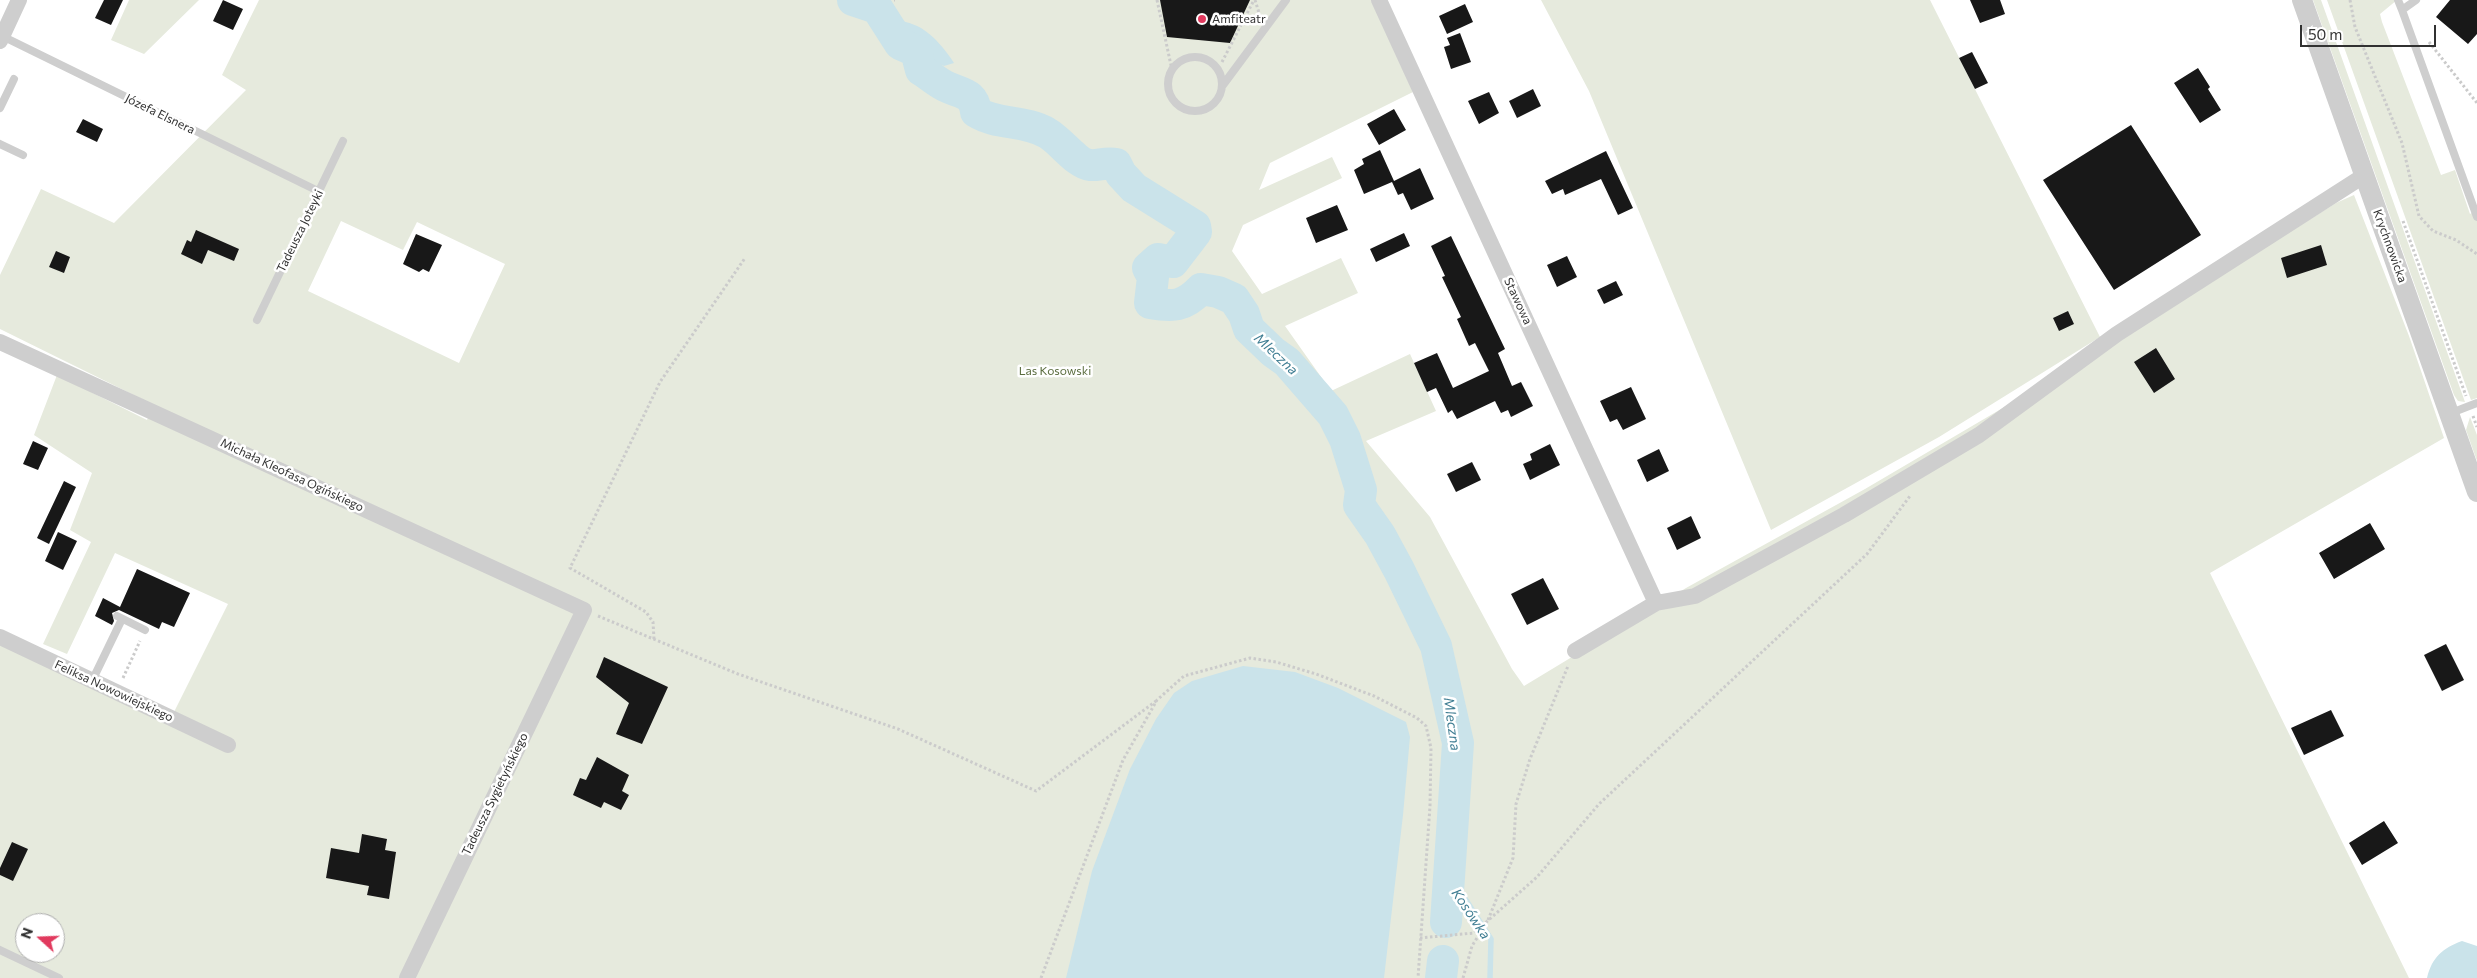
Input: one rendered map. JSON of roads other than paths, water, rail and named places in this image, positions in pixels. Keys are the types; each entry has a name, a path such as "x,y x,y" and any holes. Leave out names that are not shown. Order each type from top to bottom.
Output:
{"street":[{"path":"1,38 19,0"},
{"name":"Stawowa","path":"1379,0 1656,603"},
{"name":"Krychnowicka","path":"2302,0 2477,492"},
{"path":"1575,651 1656,603 1695,596 1844,515 1979,435 2117,334 2365,175"},
{"name":"Michała Kleofasa Ogińskiego","path":"0,342 584,610"},
{"name":"Tadeusza Sygietyńskiego","path":"407,978 584,610"},
{"name":"Feliksa Nowowiejskiego","path":"0,637 228,745"}],"lane":[{"path":"1223,84 1219,69 1206,58 1198,56 1181,60 1172,70 1168,82 1172,100 1187,110 1204,110 1212,106 1218,100 1223,84 1286,0"},
{"path":"2398,0 2477,217"},
{"path":"2402,10 2416,0"},
{"name":"Józefa Elsnera","path":"1,38 318,191"},
{"path":"0,108 14,79"},
{"name":"Tadeusza Joteyki","path":"257,320 343,141"},
{"path":"0,144 23,155"},
{"path":"2450,413 2477,403"},
{"path":"92,681 120,617 145,630"},
{"path":"0,950 59,978"}],"water":[{"path":"849,0 885,0 891,3 891,15 917,26 931,35 954,63 944,66 904,49 884,32 875,18 847,4"},
{"path":"1243,666 1295,672 1338,688 1406,722 1410,737 1384,978 1066,978 1092,871 1130,769 1156,719 1174,693 1192,681"},
{"path":"2462,941 2477,946 2477,978 2427,978 2432,964 2439,954"}],"waterway":[{"name":"Mleczna","path":"853,0 877,8 900,44 916,51 921,70 951,89 970,97 975,105 976,112 993,119 1030,126 1047,133 1085,164 1116,164 1121,174 1134,188 1195,226 1196,232 1173,262 1158,259 1148,268 1153,277 1150,303 1178,304 1189,299 1201,289 1218,292 1234,299 1244,314 1249,329 1273,352 1287,362 1333,415 1345,439 1361,490 1359,505 1380,535 1436,646 1458,743 1446,922"},
{"name":"Kosówka","path":"1449,880 1466,900 1491,939 1490,978"},
{"name":"Mleczna","path":"1441,978 1443,961"}],"place":[{"name":"Amfiteatr","path":"1202,19"}],"park label":[{"name":"Las Kosowski","path":"1055,371"}]}
